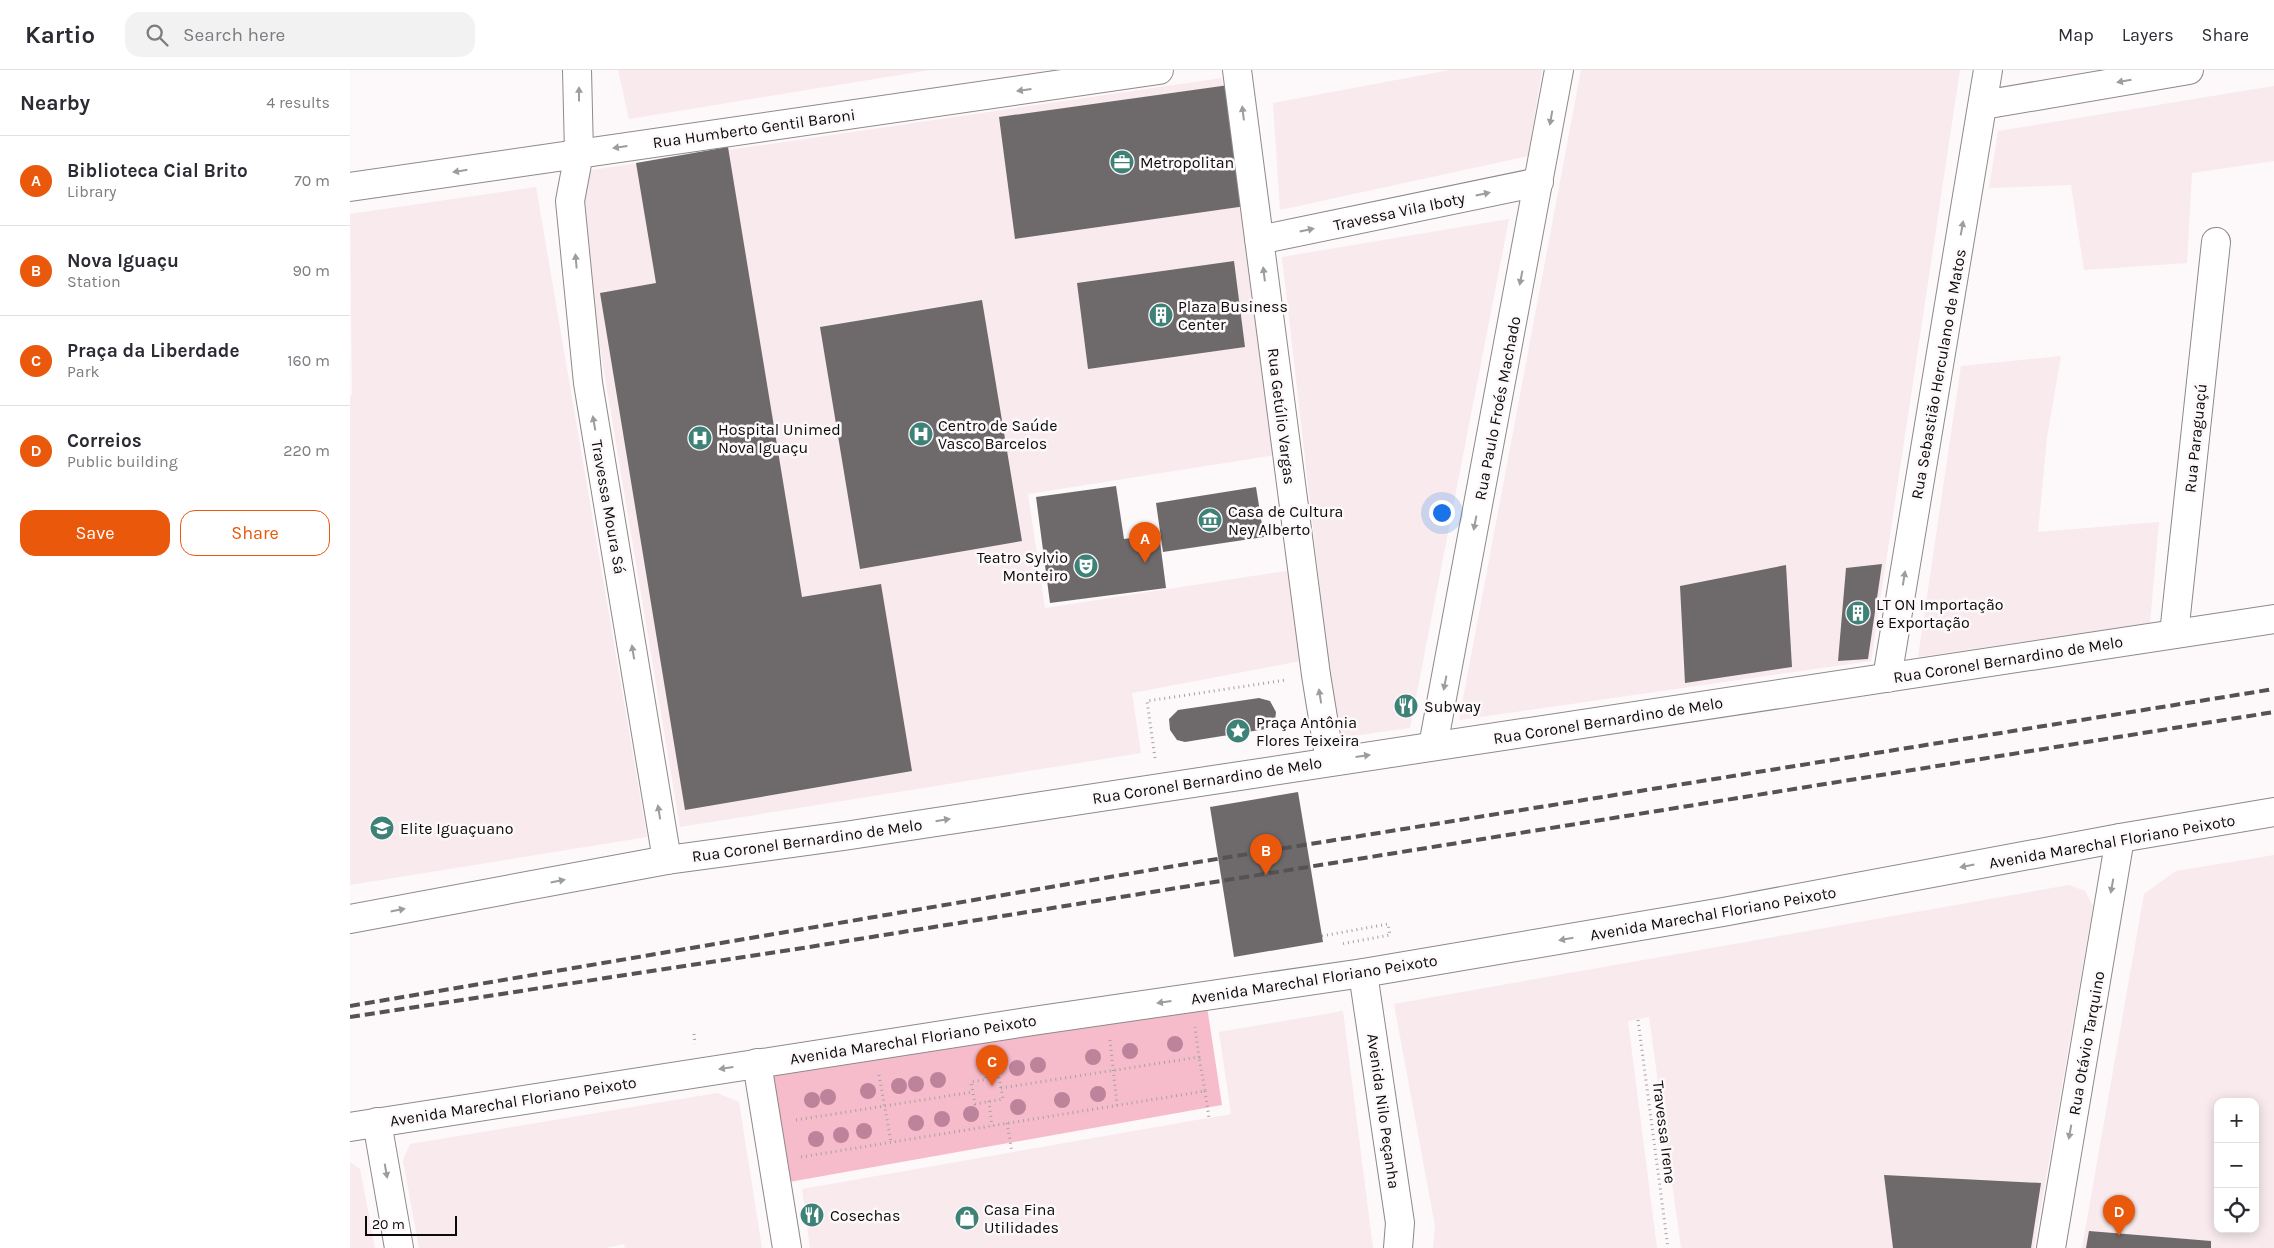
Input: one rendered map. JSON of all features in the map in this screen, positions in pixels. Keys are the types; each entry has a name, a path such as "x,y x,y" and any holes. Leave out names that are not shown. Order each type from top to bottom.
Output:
{"main road":[{"name":"Travessa Moura Sá","path":"577,70 579,153 570,201 588,383 668,860"},
{"name":"Rua Humberto Gentil Baroni","path":"350,188 1054,78 1159,70"},
{"name":"Rua Getúlio Vargas","path":"1238,70 1316,675 1330,761"},
{"name":"Rua Paulo Froés Machado","path":"1433,746 1560,70"},
{"name":"Rua Sebastião Herculano de Matos","path":"1888,678 1988,70"},
{"path":"1983,105 2189,70"},
{"name":"Travessa Vila Iboty","path":"1259,240 1539,182"},
{"name":"Rua Paraguaçú","path":"2174,634 2216,242"},
{"name":"Rua Coronel Bernardino de Melo","path":"350,919 668,860 2274,619"},
{"name":"Avenida Marechal Floriano Peixoto","path":"350,1127 757,1063 1363,973 1732,910 2120,838 2274,812"},
{"name":"Rua Otávio Tarquino","path":"2051,1248 2120,838"},
{"name":"Avenida Nilo Peçanha","path":"1363,973 1400,1223 1398,1248"},
{"path":"757,1063 787,1248"},
{"path":"377,1122 399,1248"}],"path":[{"path":"1160,787 1147,701 1316,675"},
{"path":"1322,936 1388,924 1390,935 1335,945"},
{"name":"Travessa Irene","path":"1638,1020 1668,1248"},
{"path":"1194,1022 1209,1118"},
{"path":"1109,1034 1117,1105"},
{"path":"982,1054 986,1079"},
{"path":"1001,1088 1199,1057"},
{"path":"878,1070 891,1142"},
{"path":"999,1077 1003,1099 975,1104 971,1082 986,1079 999,1077"},
{"path":"794,1158 1205,1091"},
{"path":"788,1121 973,1092"},
{"path":"989,1101 992,1126"},
{"path":"1007,1123 1012,1152"}],"shaded area":[{"path":"618,70 930,70 629,119"},
{"path":"1450,70 1542,70 1528,156 1280,210 1273,103"},
{"path":"1581,70 1960,70 1871,661 1459,720"},
{"path":"1222,78 1275,455 1028,494 1045,608 1292,570 1301,661 1132,693 1141,753 680,827 571,173"},
{"path":"2274,86 2274,161 2192,173 2187,263 2084,270 2071,185 1989,188 1998,131"},
{"path":"536,187 647,837 350,885 350,396 352,395 350,214"},
{"path":"1509,219 1410,728 1337,738 1282,257"},
{"path":"2061,356 2047,437 2038,532 2159,522 2150,623 1918,657 1961,366"},
{"path":"2274,855 2274,1248 2082,1248 2144,894 2176,871"},
{"path":"2069,885 2085,891 2093,906 2034,1248 1681,1248 1649,1017 1628,1021 1657,1248 1433,1248 1435,1226 1394,1004"},
{"path":"1206,1000 1222,1105 778,1184 761,1067"},
{"path":"1343,1011 1373,1248 810,1248 802,1189 1231,1114 1219,1032"},
{"path":"717,1093 739,1102 762,1248 625,1248 624,1244 606,1248 419,1248 403,1160 410,1144"},
{"path":"350,1162 360,1169 375,1248 350,1248"}],"building":[{"name":"Metropolitan","path":"1229,85 1246,206 1015,239 999,117"},
{"name":"Hospital Unimed Nova Iguaçu","path":"728,147 802,597 881,584 912,771 685,810 600,293 656,283 636,163"},
{"name":"Plaza Business Center","path":"1234,261 1245,347 1088,369 1077,283"},
{"name":"Centro de Saúde Vasco Barcelos","path":"982,300 1022,541 860,569 820,327"},
{"name":"Teatro Sylvio Monteiro","path":"1116,486 1124,539 1159,534 1166,588 1050,603 1036,497"},
{"name":"Casa de Cultura Ney Alberto","path":"1256,487 1264,537 1163,552 1156,503"},
{"name":"LT ON Importação e Exportação","path":"1882,564 1868,659 1838,661 1846,568"},
{"path":"1786,565 1792,667 1685,683 1680,586"},
{"path":"1259,698 1270,701 1276,712 1275,721 1266,729 1185,742 1177,740 1170,730 1169,719 1178,710"},
{"path":"1298,792 1323,942 1234,957 1210,807"},
{"path":"1884,1175 2041,1183 2031,1248 1893,1248"},
{"path":"2089,1231 2211,1241 2211,1248 2086,1248"}],"railway":[{"path":"350,1006 1192,863 2274,689"},
{"path":"350,1017 803,948 2274,712"}],"place":[{"name":"Metropolitan","path":"1122,162"},
{"name":"Plaza Business Center","path":"1161,315"},
{"name":"Centro de Saúde Vasco Barcelos","path":"921,434"},
{"name":"Hospital Unimed Nova Iguaçu","path":"700,438"},
{"name":"Casa de Cultura Ney Alberto","path":"1210,520"},
{"name":"Biblioteca Cial Brito","path":"1145,563"},
{"name":"Teatro Sylvio Monteiro","path":"1086,566"},
{"name":"LT ON Importação e Exportação","path":"1858,613"},
{"name":"Subway","path":"1406,706"},
{"name":"Praça Antônia Flores Teixeira","path":"1238,731"},
{"name":"Elite Iguaçuano","path":"382,828"},
{"name":"Nova Iguaçu","path":"1266,875"},
{"name":"Praça da Liberdade","path":"992,1086"},
{"name":"Cosechas","path":"812,1215"},
{"name":"Casa Fina Utilidades","path":"967,1218"},
{"name":"Correios","path":"2119,1236"}]}
